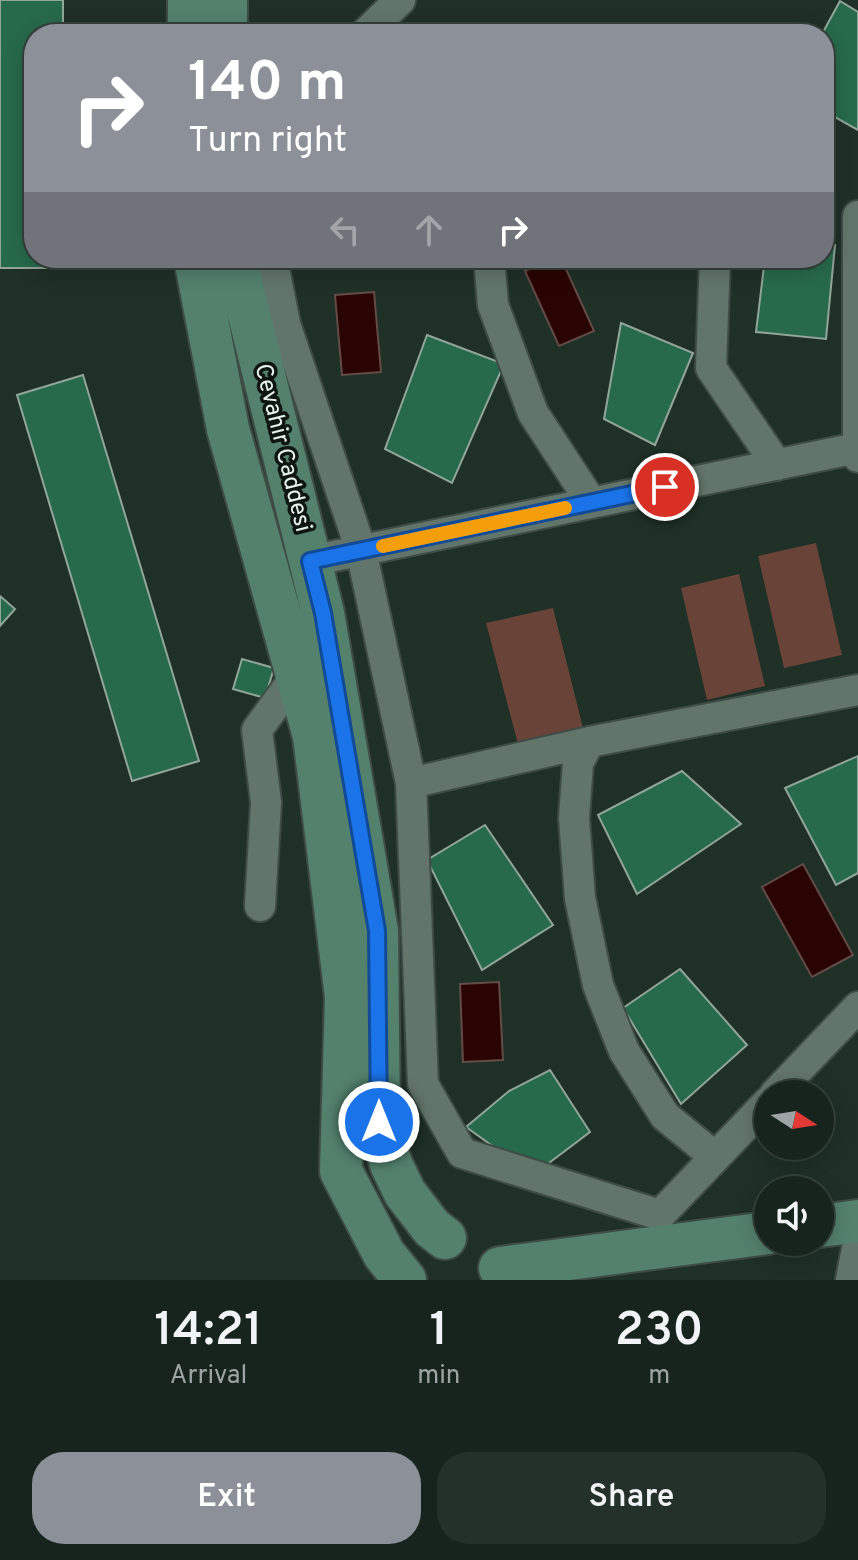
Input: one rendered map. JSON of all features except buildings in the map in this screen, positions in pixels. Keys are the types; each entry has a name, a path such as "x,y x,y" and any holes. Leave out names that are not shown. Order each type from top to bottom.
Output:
{"street":[{"path":"189,0 189,24"},
{"path":"226,0 226,24"},
{"path":"858,216 858,457"},
{"name":"Cevahir Caddesi","path":"197,268 228,429 314,736 346,997 341,1171 384,1254 405,1280"},
{"name":"Cevahir Caddesi","path":"237,268 323,613 377,931 379,1122 391,1164 405,1193 432,1228 445,1238"},
{"path":"274,268 285,324 361,550 411,783 423,1084 462,1153 660,1215 754,1117"},
{"path":"490,268 493,305 533,413 591,502"},
{"path":"715,268 711,368 777,465"},
{"path":"310,561 857,448"},
{"path":"260,906 266,802 257,730 297,675"},
{"path":"411,783 589,742 858,690"},
{"path":"589,742 578,763 574,818 580,898 598,985 624,1051 665,1116 715,1157"},
{"path":"788,1080 858,1007"},
{"path":"834,1224 858,1221"},
{"path":"416,1280 423,1255 433,1244 459,1236 473,1238 485,1245 495,1255 500,1274 754,1235"},
{"path":"851,1280 858,1243"}],"shaded area":[{"path":"532,268 566,268 594,331 559,346 525,271"},
{"path":"374,292 381,372 342,375 335,295"},
{"path":"816,543 842,655 784,668 758,556"},
{"path":"739,574 765,686 707,700 681,588"},
{"path":"553,608 583,728 518,744 486,623"},
{"path":"803,864 853,955 812,977 762,887"},
{"path":"499,982 503,1060 463,1062 460,984"}],"slow traffic":[{"path":"383,546 565,508"}],"route":[{"path":"379,1122 377,931 323,613 310,561 665,487"}]}
